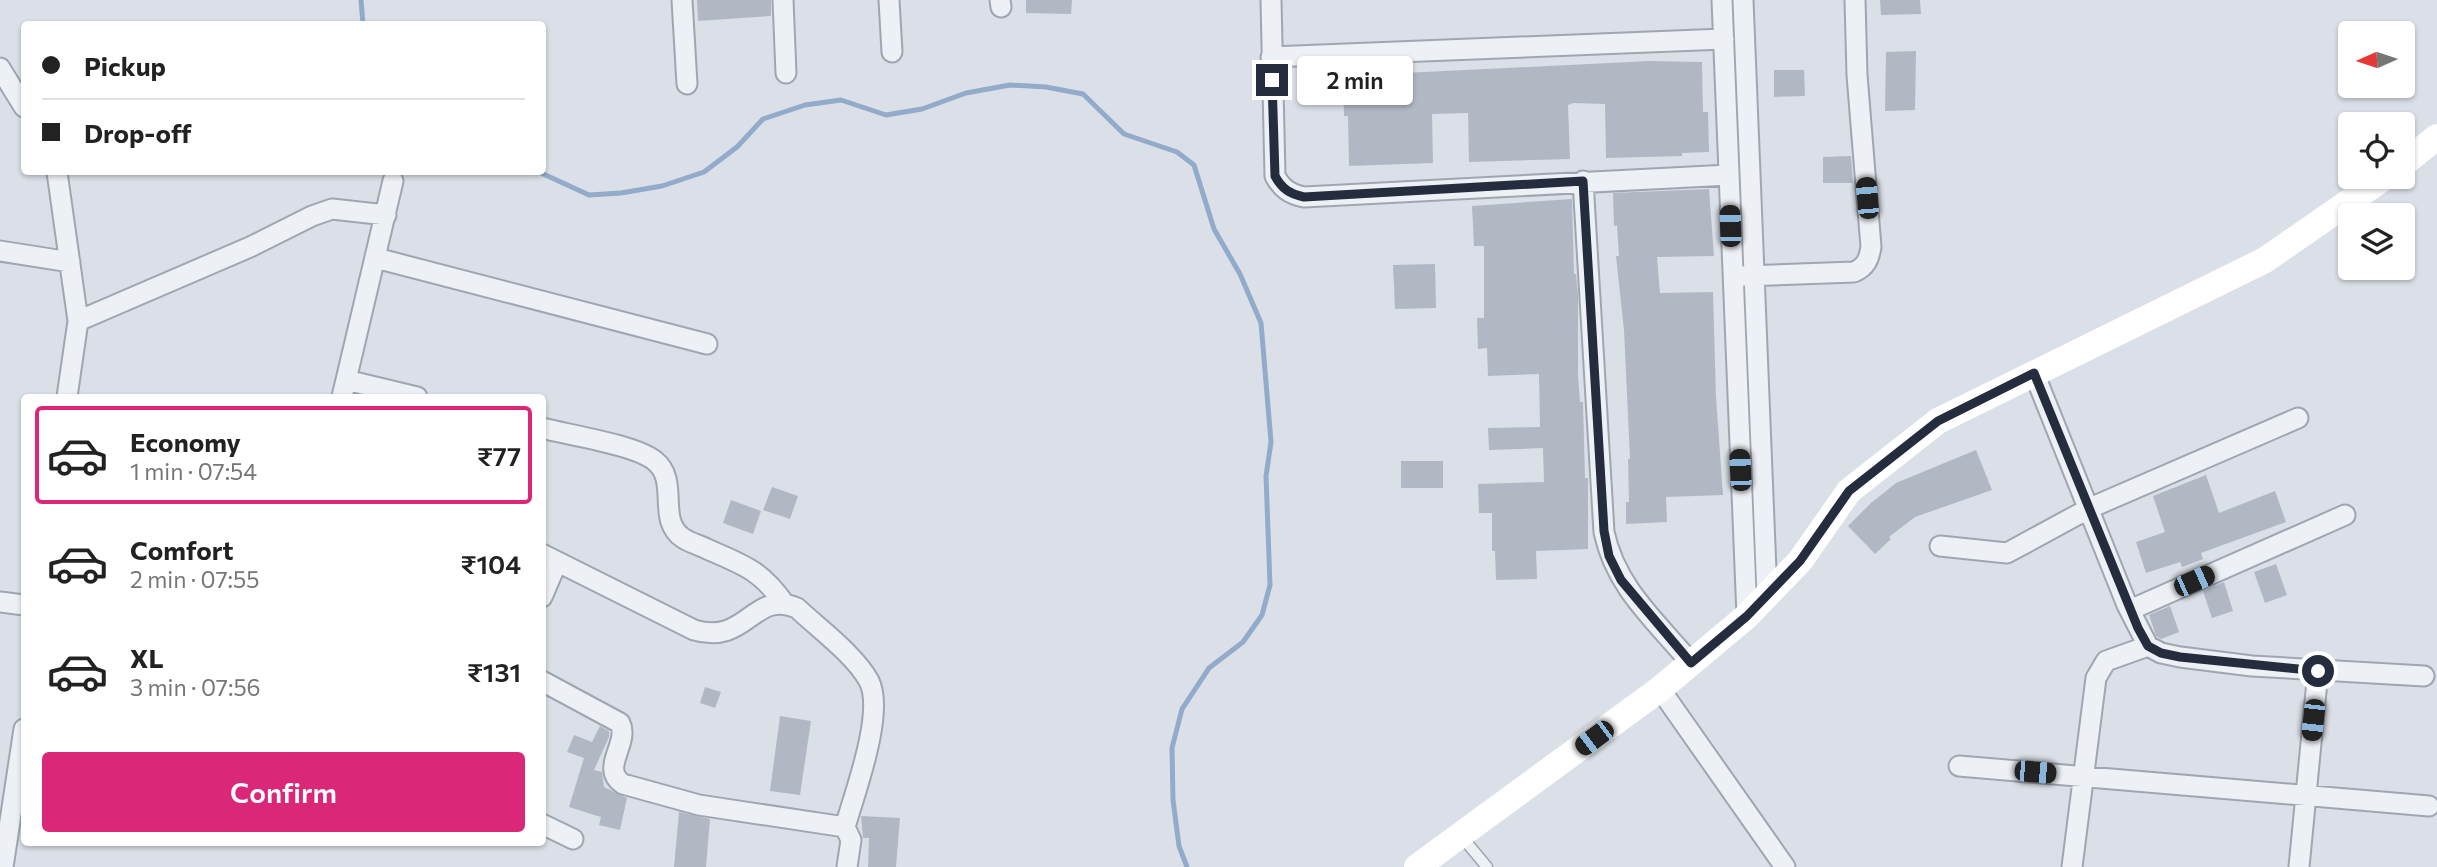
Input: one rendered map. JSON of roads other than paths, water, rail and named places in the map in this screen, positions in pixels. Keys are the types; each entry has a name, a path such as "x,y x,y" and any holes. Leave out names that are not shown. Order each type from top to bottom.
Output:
{"street":[{"path":"682,0 687,84"},
{"path":"783,0 786,74"},
{"path":"889,0 892,52"},
{"path":"1271,0 1275,176 1280,186 1293,195 1304,197 1729,175"},
{"path":"1722,0 1747,616"},
{"path":"1743,0 1767,596"},
{"path":"1732,276 1854,272 1862,268 1869,259 1871,247 1857,75 1855,0"},
{"path":"1272,57 1724,39"},
{"path":"0,68 21,102"},
{"path":"2415,154 2437,137"},
{"path":"57,175 78,321 67,394"},
{"path":"393,181 344,388 393,394"},
{"path":"1583,181 1604,531 1609,556 1621,580 1691,663"},
{"path":"1417,867 1660,689 1747,616 1800,561 1849,491 1938,421 2265,260 2368,189"},
{"path":"78,321 332,209 386,215"},
{"path":"0,251 70,262"},
{"path":"376,258 707,344"},
{"path":"2034,373 2130,610 2148,646 2161,653 2180,657 2318,671 2424,676"},
{"path":"1940,546 2007,553 2090,509 2298,418"},
{"path":"546,429 630,450 656,461 665,473 669,486 669,517 673,528 683,538 752,569 768,581 784,603"},
{"path":"2130,610 2345,515"},
{"path":"546,578 550,558 708,634 731,630 768,605 784,603 797,608 857,665 868,678 874,692 874,720 845,827 851,840 847,867"},
{"path":"0,602 21,605"},
{"path":"2072,867 2096,678 2106,661 2148,646"},
{"path":"2299,867 2318,671"},
{"path":"546,683 620,723 624,730 623,739 612,771 616,779 623,783 699,805 845,827"},
{"path":"1660,689 1785,867"},
{"path":"3,867 21,749"},
{"path":"1959,766 2429,806"},
{"path":"546,826 573,839"}],"lane":[{"path":"1462,836 1487,867"}],"waterway":[{"path":"361,0 363,21"},
{"path":"546,175 589,195 662,186 704,172 737,147 763,119 805,105 841,100 886,115 922,109 966,93 1010,85 1046,87 1083,94 1124,134 1177,152 1194,165 1214,229 1240,274 1261,323 1271,442 1266,476 1270,585 1262,615 1243,642 1209,668 1182,709 1172,748 1173,800 1179,846 1187,867"}]}
